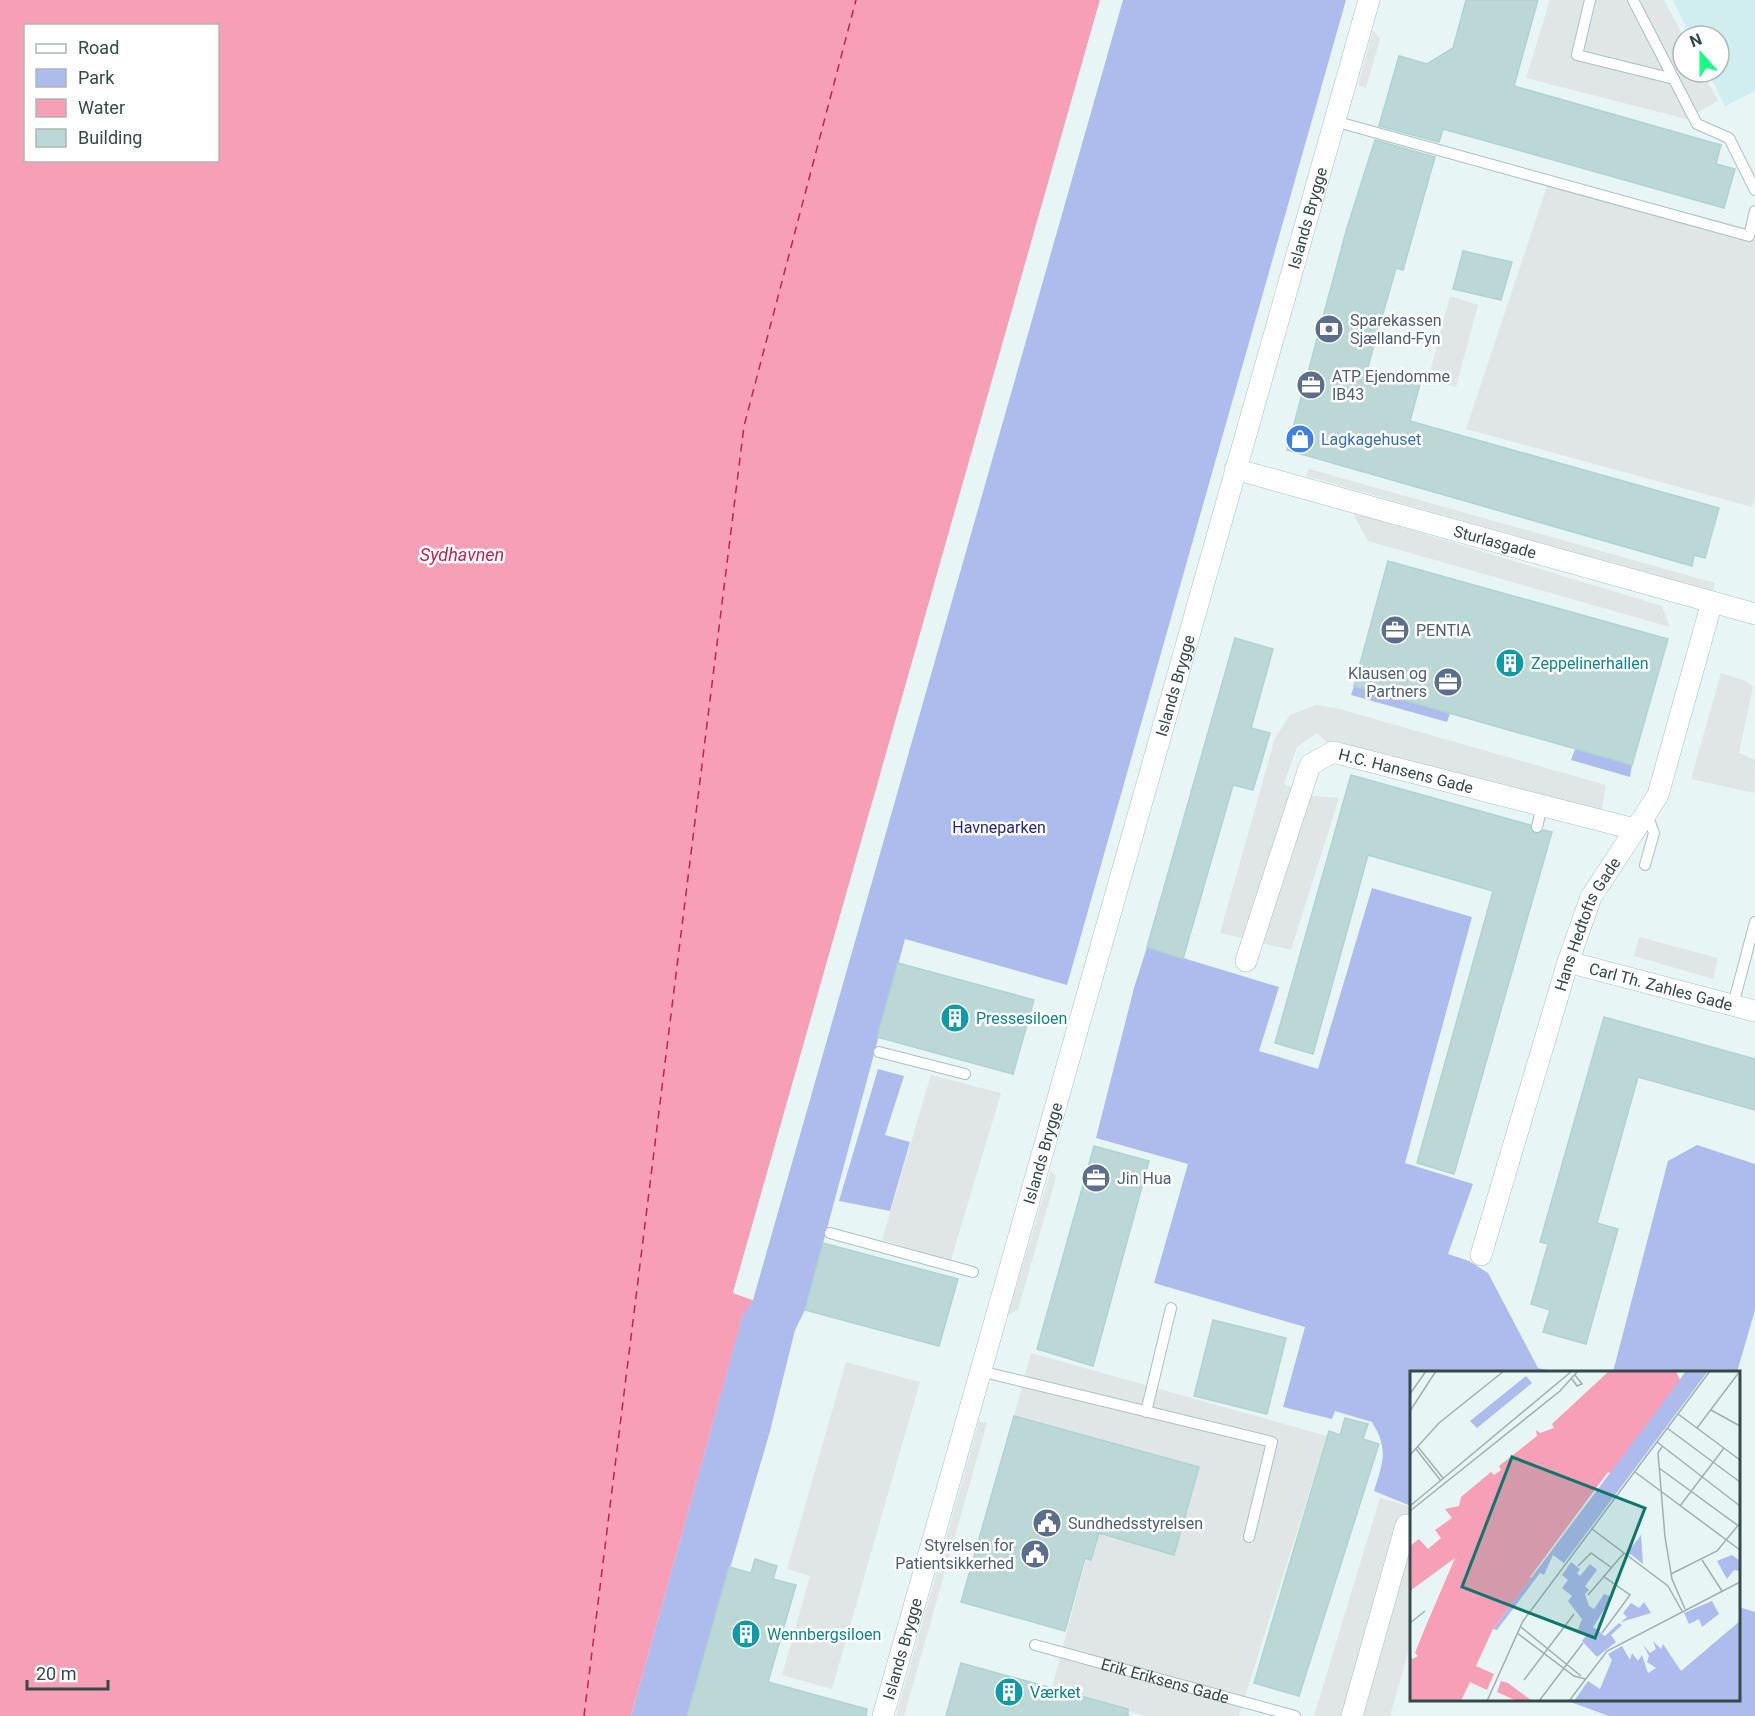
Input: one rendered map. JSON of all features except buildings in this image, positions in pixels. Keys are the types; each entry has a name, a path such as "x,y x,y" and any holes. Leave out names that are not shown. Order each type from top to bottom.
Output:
{"street":[{"name":"Islands Brygge","path":"883,1716 1369,0"},
{"name":"Sturlasgade","path":"1235,470 1755,614"},
{"name":"Hans Hedtofts Gade","path":"1481,1255 1568,962 1591,897 1658,795 1712,602"},
{"name":"H.C. Hansens Gade","path":"1246,961 1310,765 1333,752 1542,806 1640,821"},
{"name":"Carl Th. Zahles Gade","path":"1568,962 1755,1011"},
{"path":"1352,1716 1406,1525"}],"lane":[{"path":"1590,0 1577,55 1671,79"},
{"path":"1633,0 1671,74"},
{"path":"1676,84 1697,124 1729,138 1755,190"},
{"path":"1334,121 1749,236 1755,211"},
{"path":"1537,827 1542,806"},
{"path":"1640,821 1654,833 1645,865"},
{"path":"1733,1005 1755,922"},
{"path":"879,1052 965,1074"},
{"path":"830,1233 973,1272"},
{"path":"1146,1412 1171,1308"},
{"path":"980,1371 1272,1442 1249,1537"},
{"name":"Erik Eriksens Gade","path":"1035,1645 1295,1716"}],"shaded area":[{"path":"1550,0 1664,0 1677,24 1671,24 1671,84 1709,84 1718,101 1686,119 1526,78"},
{"path":"1673,0 1755,0 1755,91 1725,106 1714,84 1731,84 1731,24 1684,24"},
{"path":"1373,30 1380,39 1366,88 1358,85"},
{"path":"1550,177 1755,230 1755,495 1752,507 1466,429"},
{"path":"1450,296 1478,305 1456,387 1428,380"},
{"path":"1309,469 1715,583 1713,592 1306,476"},
{"path":"1352,512 1662,606 1670,627 1368,541"},
{"path":"1721,673 1746,681 1753,687 1739,753 1755,760 1754,793 1691,779"},
{"path":"1316,705 1336,708 1606,785 1599,825 1343,758 1317,733 1297,747 1284,784 1314,796 1339,798 1291,950 1220,933 1275,738 1290,715"},
{"path":"1639,937 1718,958 1713,979 1634,956"},
{"path":"931,1075 1001,1093 951,1260 882,1240"},
{"path":"1051,1170 1056,1177 1018,1310 1008,1315"},
{"path":"1031,1353 1327,1436 1239,1716 1146,1716 1052,1688 1093,1532 1174,1553 1199,1468 1014,1416"},
{"path":"846,1362 920,1382 832,1689 782,1675 810,1576 787,1569"},
{"path":"979,1421 987,1423 904,1716 896,1716"},
{"path":"1380,1498 1410,1507 1410,1646 1390,1716 1314,1716"}],"green space":[{"name":"Havneparken","path":"1123,0 1346,0 1067,985 905,939 805,1310 795,1330 770,1431 687,1716 631,1716 743,1314 753,1300"},
{"path":"1354,686 1450,713 1447,722 1351,695"},
{"path":"1575,749 1632,765 1630,777 1571,760"},
{"path":"1372,888 1472,917 1405,1163 1473,1184 1448,1254 1469,1261 1488,1273 1538,1368 1551,1371 1410,1371 1410,1506 1374,1491 1383,1456 1381,1441 1372,1422 1335,1411 1332,1419 1283,1407 1305,1327 1154,1283 1188,1164 1096,1138 1134,988 1147,947 1279,987 1259,1051 1318,1069"},
{"path":"878,1069 904,1076 885,1135 910,1142 890,1211 839,1201"},
{"path":"1697,1145 1755,1164 1755,1310 1737,1371 1613,1371 1668,1161"},
{"path":"1740,1607 1755,1612 1755,1716 1609,1716 1568,1701 1740,1701"}],"water":[{"name":"Sydhavnen","path":"0,0 1100,0 733,1293 753,1300 743,1315 631,1716 0,1716"}],"pier":[{"path":"1100,0 1103,1 736,1291 753,1297 753,1300 733,1293"}],"ferry route":[{"path":"584,1716 744,426 856,0"}],"place":[{"name":"Sparekassen Sjælland-Fyn","path":"1329,329"},
{"name":"ATP Ejendomme IB43","path":"1311,385"},
{"name":"Lagkagehuset","path":"1300,439"},
{"name":"PENTIA","path":"1395,630"},
{"name":"Zeppelinerhallen","path":"1510,663"},
{"name":"Klausen og Partners","path":"1448,682"},
{"name":"Pressesiloen","path":"955,1018"},
{"name":"Jin Hua","path":"1096,1178"},
{"name":"Sundhedsstyrelsen","path":"1047,1523"},
{"name":"Styrelsen for Patientsikkerhed","path":"1035,1554"},
{"name":"Wennbergsiloen","path":"746,1634"},
{"name":"Værket","path":"1009,1692"}]}
